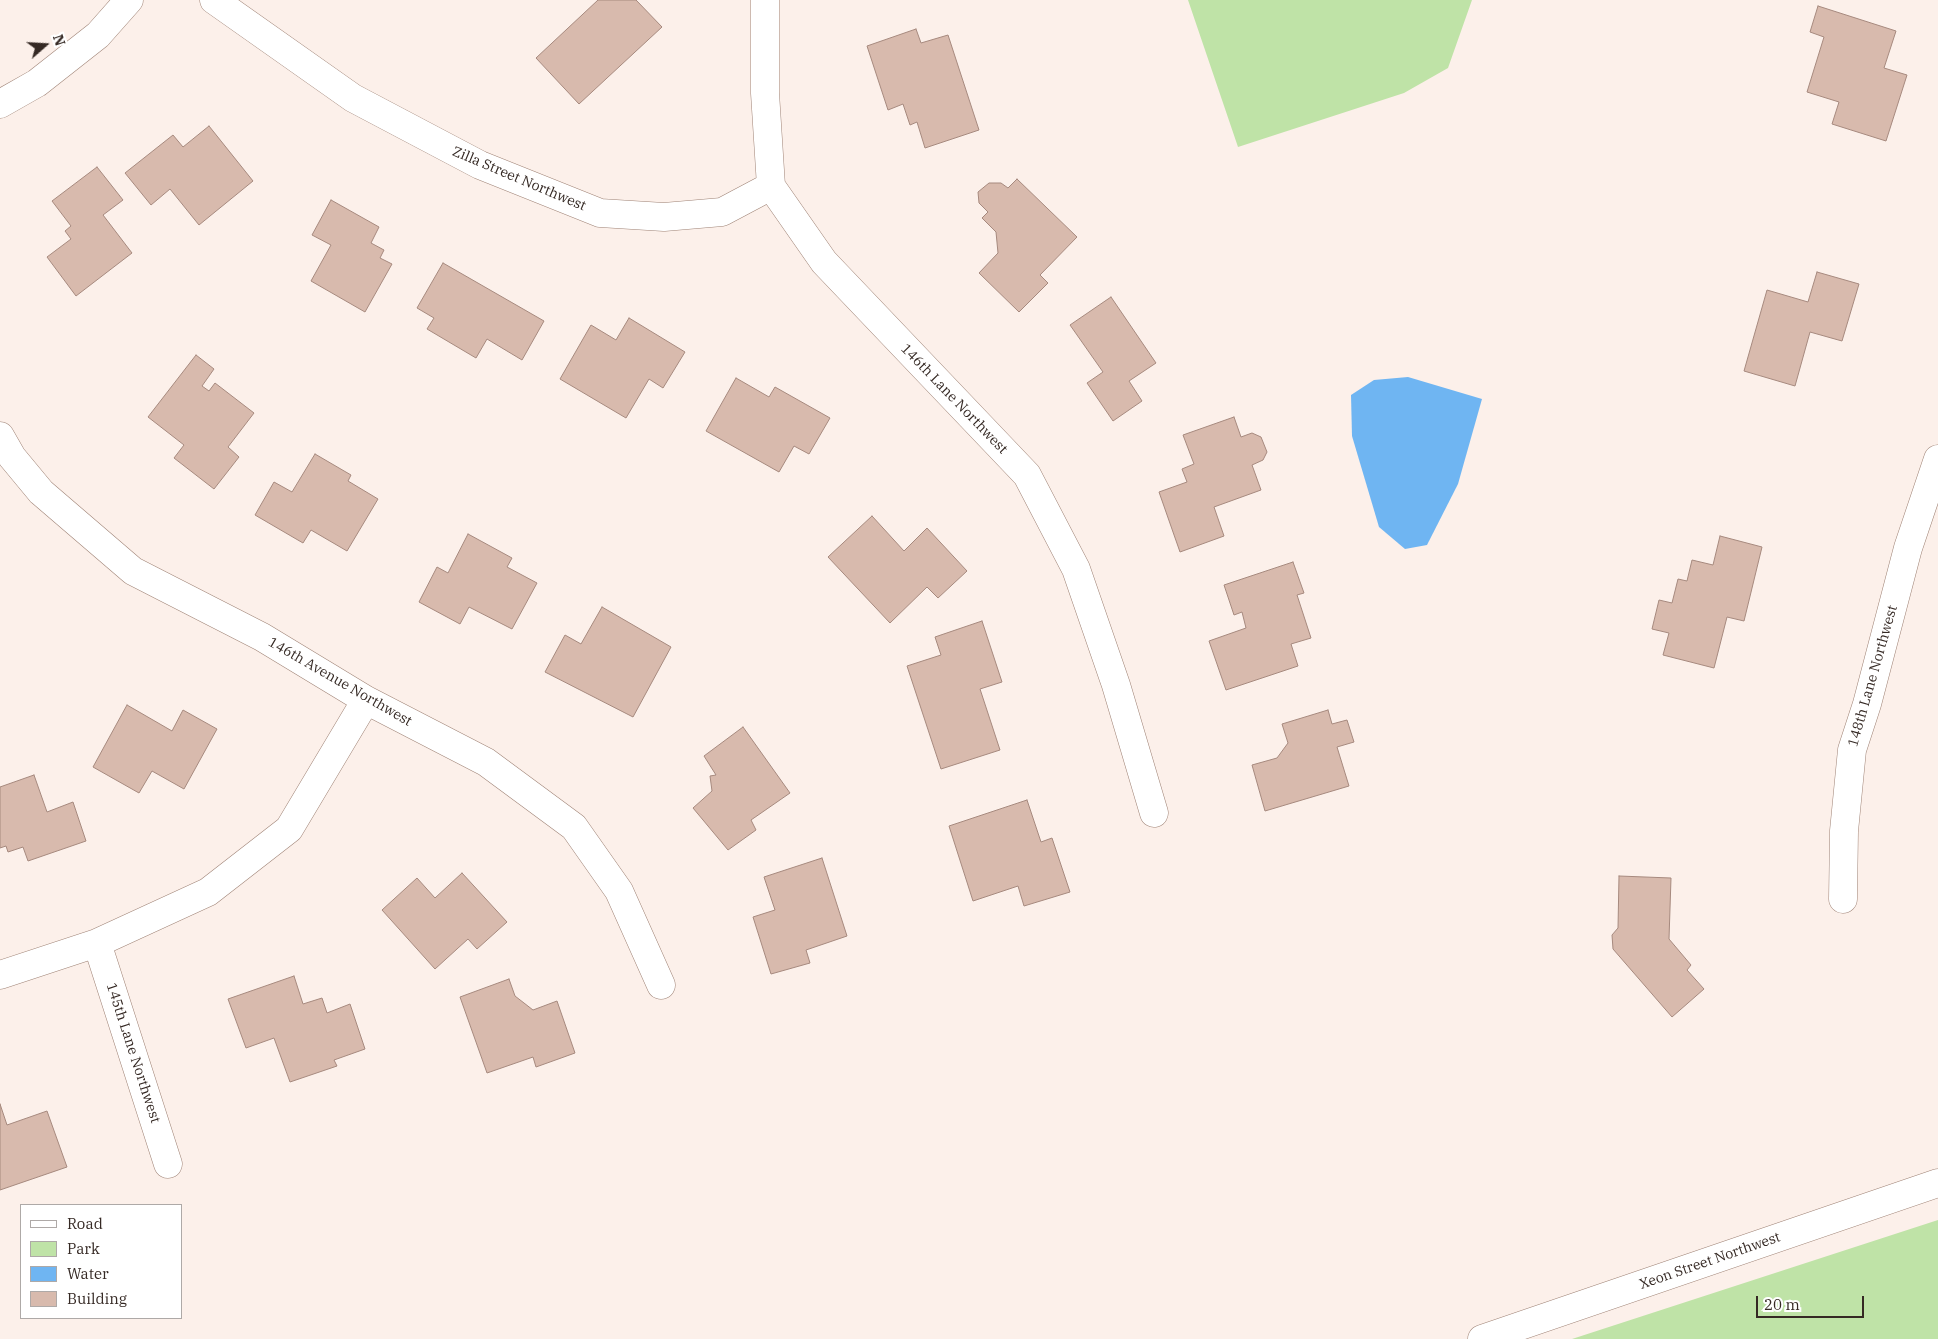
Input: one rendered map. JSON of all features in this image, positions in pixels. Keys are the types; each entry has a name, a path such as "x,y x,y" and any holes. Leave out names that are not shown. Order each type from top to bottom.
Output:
{"street":[{"path":"0,104 37,83 98,35 129,0"},
{"name":"Zilla Street Northwest","path":"214,0 353,98 480,165 600,213 664,217 722,212 771,186"},
{"path":"765,0 765,94 771,186"},
{"name":"146th Lane Northwest","path":"771,186 824,262 1027,475 1076,569 1116,685 1154,813"},
{"name":"146th Avenue Northwest","path":"0,436 12,457 41,492 134,571 262,637 366,700 486,762 574,827 620,891 661,985"},
{"name":"148th Lane Northwest","path":"1843,899 1844,831 1852,750 1867,704 1908,548 1938,459"},
{"path":"0,975 97,943 208,892 290,829 366,700"},
{"name":"145th Lane Northwest","path":"97,943 168,1164"},
{"name":"Xeon Street Northwest","path":"1482,1339 1938,1183"}],"green space":[{"path":"1188,0 1472,0 1448,68 1404,93 1238,147"},
{"path":"1938,1220 1938,1339 1572,1339"}],"water":[{"path":"1408,377 1482,399 1458,484 1427,545 1405,549 1379,527 1352,436 1351,395 1374,380"}],"building":[{"path":"598,0 636,0 662,27 579,104 536,58"},
{"path":"1818,6 1896,31 1884,68 1907,75 1886,141 1832,124 1839,102 1807,92 1824,37 1810,32"},
{"path":"916,29 921,43 948,35 979,130 925,148 917,122 910,125 903,104 888,110 867,46"},
{"path":"209,126 253,181 199,225 170,189 151,205 125,173 173,135 183,147"},
{"path":"97,167 123,200 103,215 132,253 76,296 47,257 71,239 65,231 71,226 52,201"},
{"path":"1017,179 1077,237 1040,275 1048,283 1019,312 979,273 998,253 996,232 982,218 988,212 979,203 978,192 989,183 1001,183 1008,188"},
{"path":"331,200 379,227 371,243 384,250 380,258 392,264 365,312 311,281 331,245 312,235"},
{"path":"443,263 544,321 522,360 487,339 476,358 427,329 434,318 417,308"},
{"path":"1817,272 1859,284 1842,341 1810,332 1795,386 1744,371 1767,290 1808,302"},
{"path":"1111,297 1156,363 1129,381 1142,401 1113,421 1087,383 1103,372 1070,325"},
{"path":"629,318 685,352 663,388 649,379 626,418 560,379 591,325 616,340"},
{"path":"196,355 214,369 202,386 209,391 215,383 254,413 228,447 239,457 214,489 174,458 184,445 148,417"},
{"path":"736,378 769,397 775,387 830,418 809,454 794,446 779,472 706,431"},
{"path":"1234,417 1241,437 1252,433 1261,437 1267,452 1263,460 1252,465 1261,490 1214,507 1224,536 1180,552 1159,492 1187,482 1182,469 1194,464 1183,435"},
{"path":"315,454 351,475 348,481 378,499 347,551 311,530 303,543 255,515 274,482 292,492"},
{"path":"872,516 904,551 927,528 967,571 938,598 927,587 890,623 828,557"},
{"path":"468,534 512,558 507,567 537,583 512,629 469,607 460,624 419,602 437,567 448,573"},
{"path":"1720,536 1762,547 1744,621 1727,617 1714,668 1663,655 1669,633 1652,629 1659,600 1672,603 1678,579 1687,581 1692,560 1713,565"},
{"path":"1293,562 1304,593 1297,595 1311,638 1291,644 1298,666 1226,690 1209,641 1246,628 1242,612 1234,615 1224,585"},
{"path":"602,607 671,647 633,717 545,672 565,635 581,644"},
{"path":"982,621 1002,682 980,689 1000,750 941,769 907,666 941,655 935,637"},
{"path":"127,705 172,731 183,710 217,729 184,789 152,771 139,793 93,767"},
{"path":"1328,710 1332,724 1347,720 1354,742 1337,747 1349,786 1265,811 1252,765 1277,758 1288,743 1282,724"},
{"path":"743,727 790,793 751,820 756,830 728,850 693,808 712,791 710,776 716,775 704,756"},
{"path":"34,775 47,812 73,802 86,841 28,861 23,847 8,852 6,846 0,848 0,787"},
{"path":"1027,800 1041,842 1052,838 1070,892 1024,906 1018,886 973,901 949,826"},
{"path":"822,858 847,936 806,950 810,963 771,974 753,917 775,910 764,877"},
{"path":"462,873 507,922 477,949 468,939 435,969 382,910 417,878 435,898"},
{"path":"1619,876 1671,878 1669,939 1691,965 1687,970 1704,989 1672,1017 1613,949 1612,935 1618,928"},
{"path":"294,976 303,1004 322,998 327,1013 350,1004 365,1049 334,1060 337,1066 290,1082 274,1038 246,1048 228,999"},
{"path":"509,979 515,996 533,1010 557,1001 575,1053 536,1067 533,1057 487,1073 460,997"},
{"path":"0,1104 7,1125 47,1111 67,1167 0,1190"}]}
